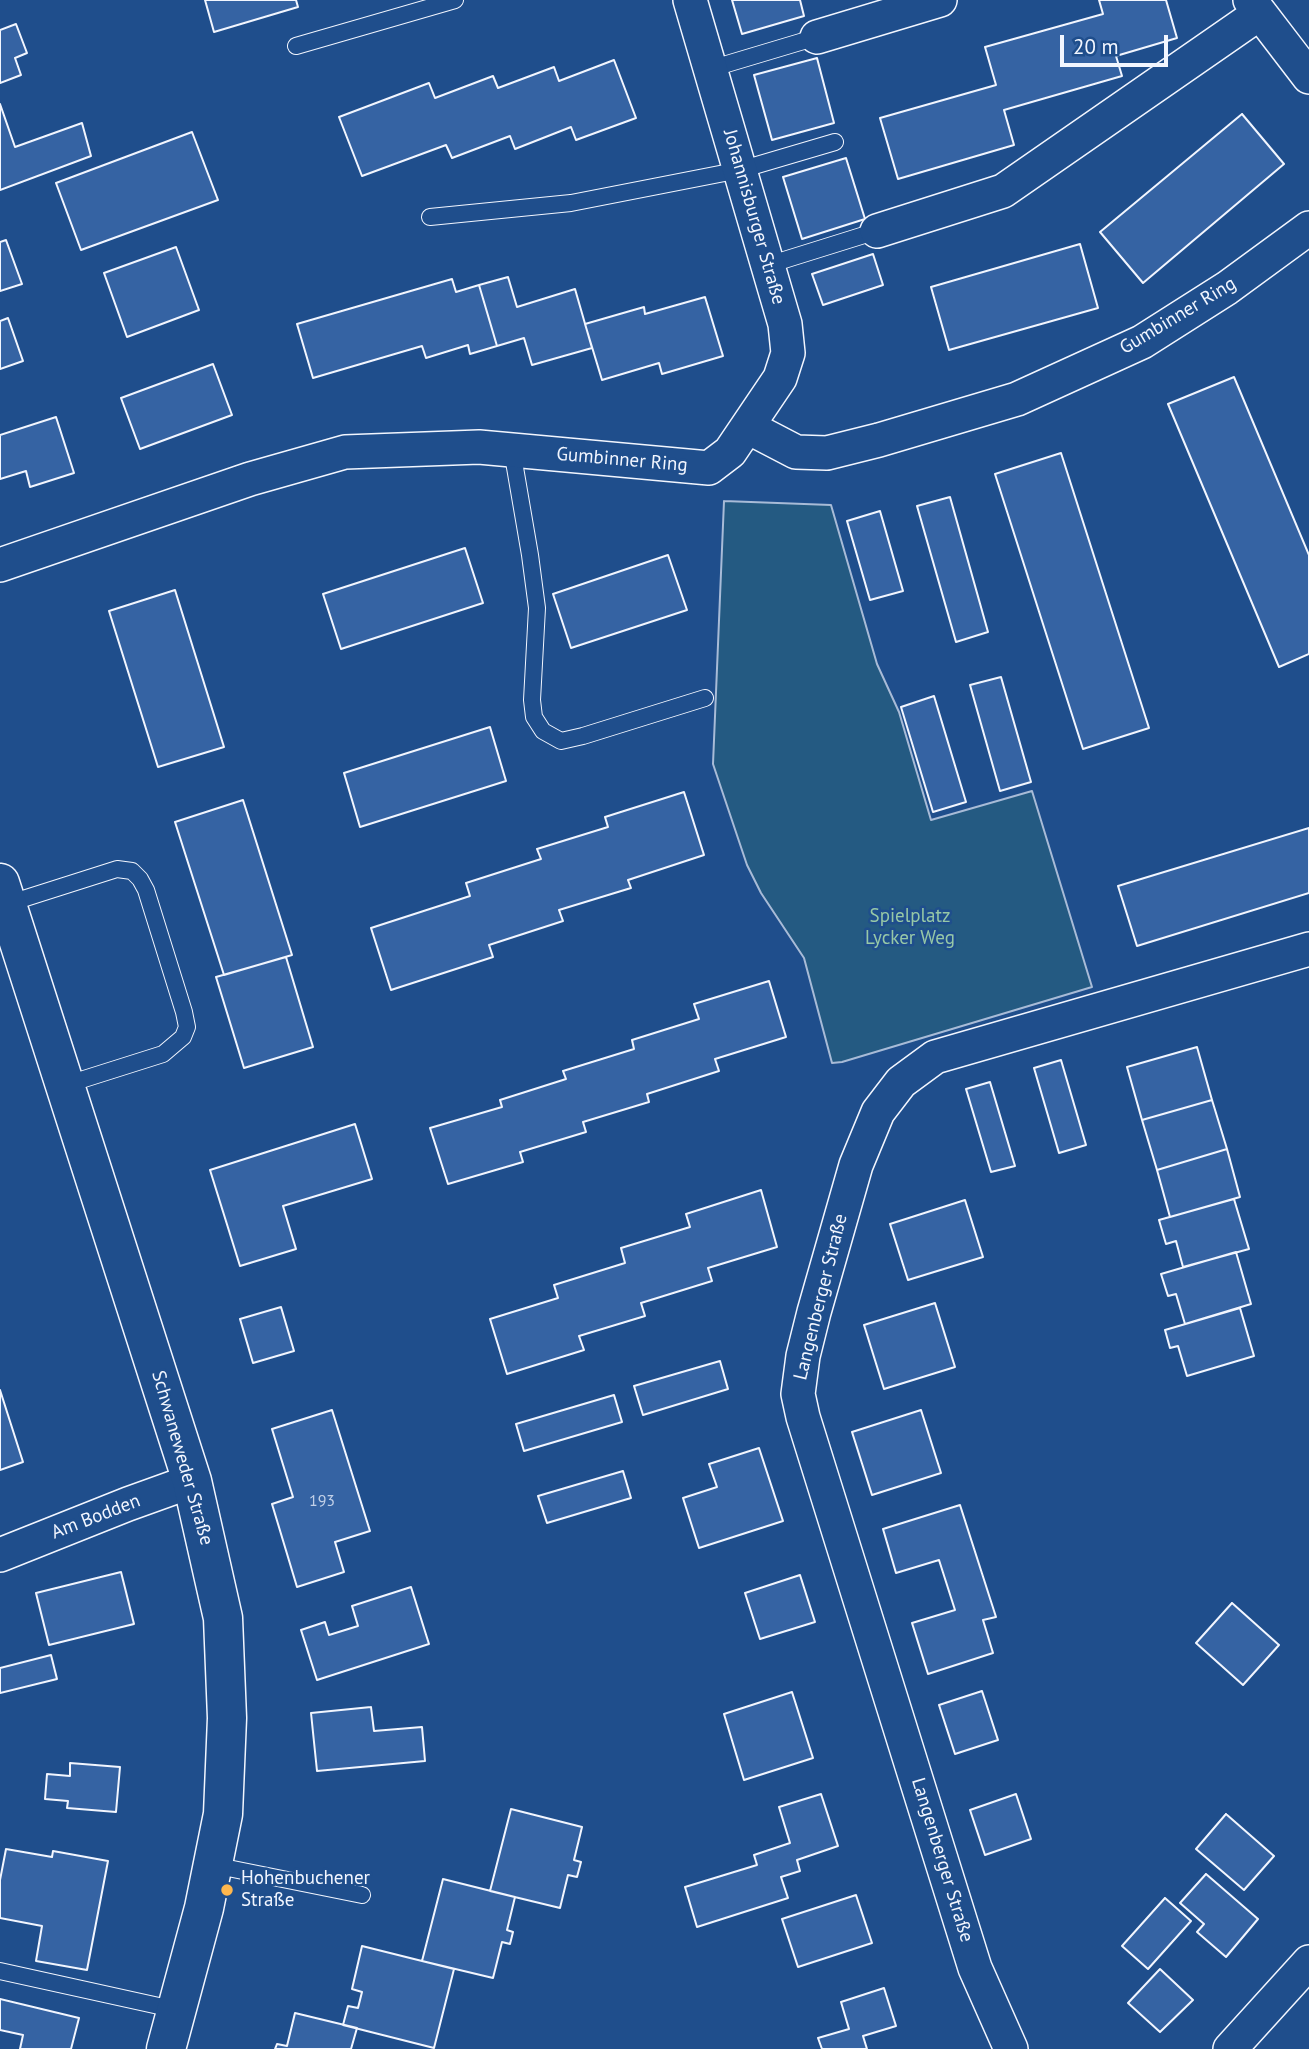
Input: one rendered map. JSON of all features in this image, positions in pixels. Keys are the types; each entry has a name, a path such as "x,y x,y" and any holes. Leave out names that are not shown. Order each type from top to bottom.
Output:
{"main road":[{"name":"Schwaneweder Straße","path":"3,893 192,1481 223,1618 227,1732 223,1814 204,1909 166,2049"}],"street":[{"name":"Johannisburger Straße","path":"690,0 785,324 788,353 780,377 748,427"},
{"path":"817,37 940,0"},
{"path":"877,231 1003,191 1255,6 1309,77"},
{"name":"Gumbinner Ring","path":"0,565 250,479 345,452 479,447 709,468 730,452 748,427 796,452 827,453 879,440 1017,399 1142,342 1227,288 1309,228"},
{"name":"Langenberger Straße","path":"1011,2049 975,1968 803,1417 798,1394 803,1356 814,1312 856,1166 878,1112 901,1082 934,1058 1309,949"},
{"name":"Am Bodden","path":"0,1555 192,1481"},
{"path":"1230,2049 1309,1962"}],"lane":[{"path":"296,46 454,0"},
{"path":"710,69 817,37"},
{"path":"430,217 571,203 740,170 835,142"},
{"path":"768,265 877,231"},
{"path":"512,450 537,608 532,700 534,717 543,731 561,741 705,698"},
{"path":"3,893 117,869 132,871 146,890 184,1012 187,1027 183,1037 163,1054 65,1085"},
{"path":"213,1865 362,1895"},
{"path":"0,1971 177,2010"}],"green space":[{"name":"Spielplatz Lycker Weg","path":"724,501 831,505 877,664 899,712 931,820 1032,791 1092,987 832,1063 804,958 761,893 747,865 713,764"}],"building":[{"path":"205,0 296,0 298,7 214,32"},
{"path":"732,0 800,0 804,16 742,34"},
{"path":"1099,0 1166,0 1177,38 1116,56 1122,76 1004,110 1014,145 898,179 880,118 996,85 985,47 1103,14"},
{"path":"16,24 27,53 15,58 21,75 0,83 0,30"},
{"path":"817,58 834,123 772,140 754,75"},
{"path":"614,60 636,118 576,140 571,127 515,149 510,136 452,158 446,145 362,176 339,117 429,83 435,98 493,76 498,88 554,67 559,81"},
{"path":"0,104 15,147 82,123 91,156 0,190"},
{"path":"1242,114 1284,164 1143,283 1100,232"},
{"path":"192,132 218,200 81,250 56,183"},
{"path":"846,158 865,219 802,239 783,177"},
{"path":"6,240 22,284 0,291 0,242"},
{"path":"1080,244 1098,308 949,350 931,287"},
{"path":"176,247 199,310 127,337 104,273"},
{"path":"873,254 883,285 823,305 812,274"},
{"path":"508,277 517,307 575,289 592,348 532,365 524,338 497,346 479,285"},
{"path":"452,279 456,292 479,285 497,346 470,354 468,345 426,358 422,346 313,378 297,324"},
{"path":"705,297 723,356 662,374 659,363 602,380 585,324 644,307 645,314"},
{"path":"8,318 23,361 0,369 0,321"},
{"path":"213,364 232,415 140,449 121,398"},
{"path":"1234,377 1309,555 1309,654 1279,667 1168,404"},
{"path":"56,417 74,473 30,487 26,471 0,479 0,435"},
{"path":"1061,453 1149,728 1083,749 995,474"},
{"path":"950,497 988,632 956,642 917,506"},
{"path":"880,511 903,591 870,600 847,521"},
{"path":"465,548 483,603 341,649 323,594"},
{"path":"668,555 687,610 571,648 553,594"},
{"path":"175,590 224,747 158,767 109,611"},
{"path":"1001,677 1031,782 1000,791 970,685"},
{"path":"934,696 966,802 933,812 901,707"},
{"path":"490,727 506,781 360,827 344,773"},
{"path":"684,792 704,855 628,880 631,888 559,910 563,921 489,945 493,957 391,990 371,928 470,896 466,883 541,859 537,849 608,827 605,817"},
{"path":"243,800 292,955 224,975 175,822"},
{"path":"1309,828 1309,893 1137,946 1118,886"},
{"path":"286,957 313,1047 244,1068 216,977"},
{"path":"769,981 786,1037 715,1059 719,1071 647,1094 649,1102 583,1122 586,1132 520,1152 523,1162 448,1184 430,1128 502,1107 500,1100 566,1079 563,1071 634,1049 632,1040 699,1019 694,1004"},
{"path":"1197,1047 1212,1100 1142,1120 1127,1067"},
{"path":"1061,1060 1086,1145 1059,1153 1034,1068"},
{"path":"990,1082 1015,1166 991,1172 966,1089"},
{"path":"1212,1100 1227,1149 1157,1170 1142,1120"},
{"path":"355,1124 372,1179 283,1206 296,1249 240,1266 210,1170"},
{"path":"1227,1149 1240,1197 1170,1217 1157,1170"},
{"path":"761,1190 777,1247 708,1268 712,1281 641,1303 645,1316 579,1336 584,1350 507,1374 490,1319 558,1298 554,1285 625,1263 621,1248 690,1227 686,1214"},
{"path":"1234,1199 1249,1249 1183,1267 1176,1241 1166,1244 1159,1220"},
{"path":"965,1200 983,1257 908,1280 890,1224"},
{"path":"1236,1252 1251,1304 1185,1324 1176,1294 1168,1296 1161,1274"},
{"path":"935,1303 955,1367 884,1389 864,1325"},
{"path":"281,1307 294,1351 253,1363 240,1319"},
{"path":"1240,1308 1254,1356 1187,1376 1178,1346 1170,1348 1165,1330"},
{"path":"720,1361 728,1389 643,1415 634,1386"},
{"path":"0,1390 23,1462 0,1470"},
{"path":"614,1395 622,1422 524,1451 516,1424"},
{"path":"332,1410 370,1531 335,1542 344,1572 297,1587 272,1504 293,1497 272,1429"},
{"path":"921,1410 941,1473 872,1495 852,1432"},
{"path":"759,1448 783,1521 699,1548 683,1498 717,1487 709,1464"},
{"path":"623,1471 631,1498 547,1523 538,1496"},
{"path":"960,1505 996,1617 983,1620 993,1653 928,1674 912,1623 955,1610 939,1560 896,1573 883,1529"},
{"path":"121,1572 134,1624 49,1645 36,1593"},
{"path":"800,1575 815,1622 760,1639 745,1593"},
{"path":"411,1587 429,1644 317,1680 301,1630 325,1622 329,1635 358,1626 352,1606"},
{"path":"1232,1603 1279,1645 1243,1685 1196,1643"},
{"path":"51,1655 57,1679 0,1693 0,1668"},
{"path":"982,1691 998,1740 955,1754 939,1705"},
{"path":"792,1692 813,1758 744,1780 724,1714"},
{"path":"371,1707 374,1731 422,1727 425,1761 317,1771 311,1713"},
{"path":"70,1763 120,1767 116,1812 67,1808 68,1801 45,1799 47,1774 70,1776"},
{"path":"821,1794 838,1846 797,1860 800,1871 781,1877 788,1898 697,1927 685,1887 757,1865 754,1855 790,1843 779,1807"},
{"path":"1016,1794 1031,1839 985,1855 970,1810"},
{"path":"511,1809 582,1827 574,1860 581,1862 577,1877 568,1875 560,1908 490,1891"},
{"path":"1226,1814 1274,1856 1244,1890 1196,1849"},
{"path":"6,1849 52,1857 53,1851 108,1861 87,1970 36,1961 42,1926 0,1918 0,1880"},
{"path":"1206,1874 1258,1919 1226,1957 1197,1932 1204,1924 1180,1903"},
{"path":"443,1879 515,1897 507,1930 513,1932 510,1944 502,1942 493,1978 422,1961"},
{"path":"856,1895 872,1943 798,1967 782,1919"},
{"path":"1165,1898 1191,1921 1148,1969 1122,1946"},
{"path":"362,1946 454,1969 434,2048 343,2025 348,2006 358,2008 362,1992 352,1989"},
{"path":"1160,1969 1193,2000 1160,2032 1128,2003"},
{"path":"884,1988 896,2026 863,2036 867,2049 822,2049 818,2038 849,2029 841,2002"},
{"path":"0,1999 79,2018 71,2049 20,2049 23,2035 0,2030"},
{"path":"295,2013 357,2028 351,2049 275,2049 277,2044 287,2046"}],"place":[{"name":"Hohenbuchener Straße","path":"227,1890"}]}
